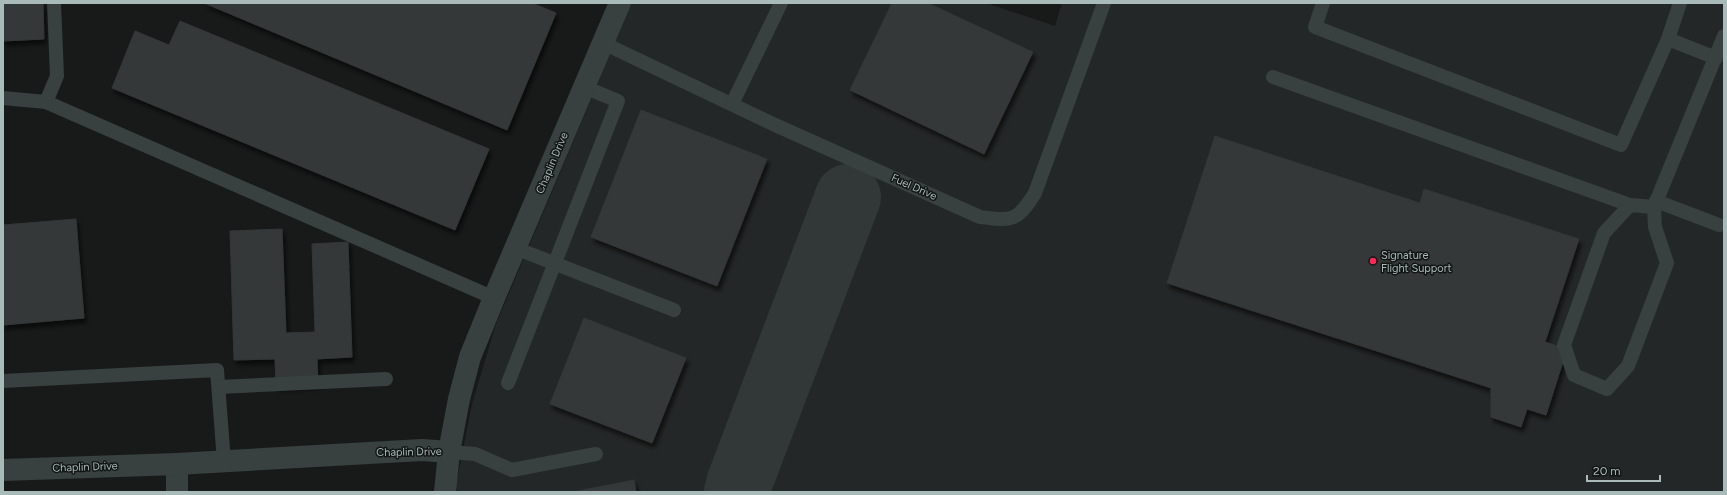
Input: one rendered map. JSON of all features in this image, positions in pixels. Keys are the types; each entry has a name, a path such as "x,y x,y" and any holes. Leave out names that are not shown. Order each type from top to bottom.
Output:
{"street":[{"name":"Chaplin Drive","path":"3,470 224,462 422,450 449,452 459,399 470,357 620,3"},
{"path":"445,492 449,452"},
{"path":"177,464 177,492"}],"lane":[{"path":"46,102 57,76 54,3"},
{"path":"732,104 781,3"},
{"name":"Fuel Drive","path":"603,43 732,104 980,217 1004,220 1016,217 1026,208 1035,193 1104,3"},
{"path":"1323,3 1315,27 1621,144 1668,39 1680,3"},
{"path":"1630,205 1604,233 1564,345 1574,375 1607,389 1628,366 1667,263 1655,227 1655,204 1724,36"},
{"path":"1668,39 1716,58"},
{"path":"1273,77 1630,205 1655,204 1719,225"},
{"path":"508,383 618,101 584,87"},
{"path":"3,98 46,102 494,298"},
{"path":"515,248 674,310"},
{"path":"3,381 218,370 224,462"},
{"path":"219,387 386,379"},
{"path":"449,452 475,454 512,470 596,454"}],"shaded area":[{"path":"632,3 986,3 1055,26 1062,3 1724,3 1724,492 457,492 456,485 472,404 496,324"}],"building":[{"path":"3,3 43,3 44,39 3,41"},
{"path":"204,3 532,3 556,13 507,130"},
{"path":"892,3 928,3 1033,52 984,154 850,90"},
{"path":"180,21 489,149 455,230 112,88 135,31 169,45"},
{"path":"641,110 767,159 717,286 591,237"},
{"name":"Signature Flight Support","path":"1215,136 1420,203 1424,189 1579,239 1545,342 1567,349 1546,415 1527,409 1521,427 1491,417 1491,388 1167,283"},
{"path":"76,219 84,318 3,325 3,225"},
{"path":"282,229 286,333 315,332 312,244 348,242 352,357 317,359 318,384 276,386 275,359 234,360 230,231"},
{"path":"584,318 686,358 652,443 550,404"},
{"path":"634,480 636,492 573,492"}],"taxiway":[{"path":"737,492 848,197"}],"place":[{"name":"Signature Flight Support","path":"1373,261"}]}
